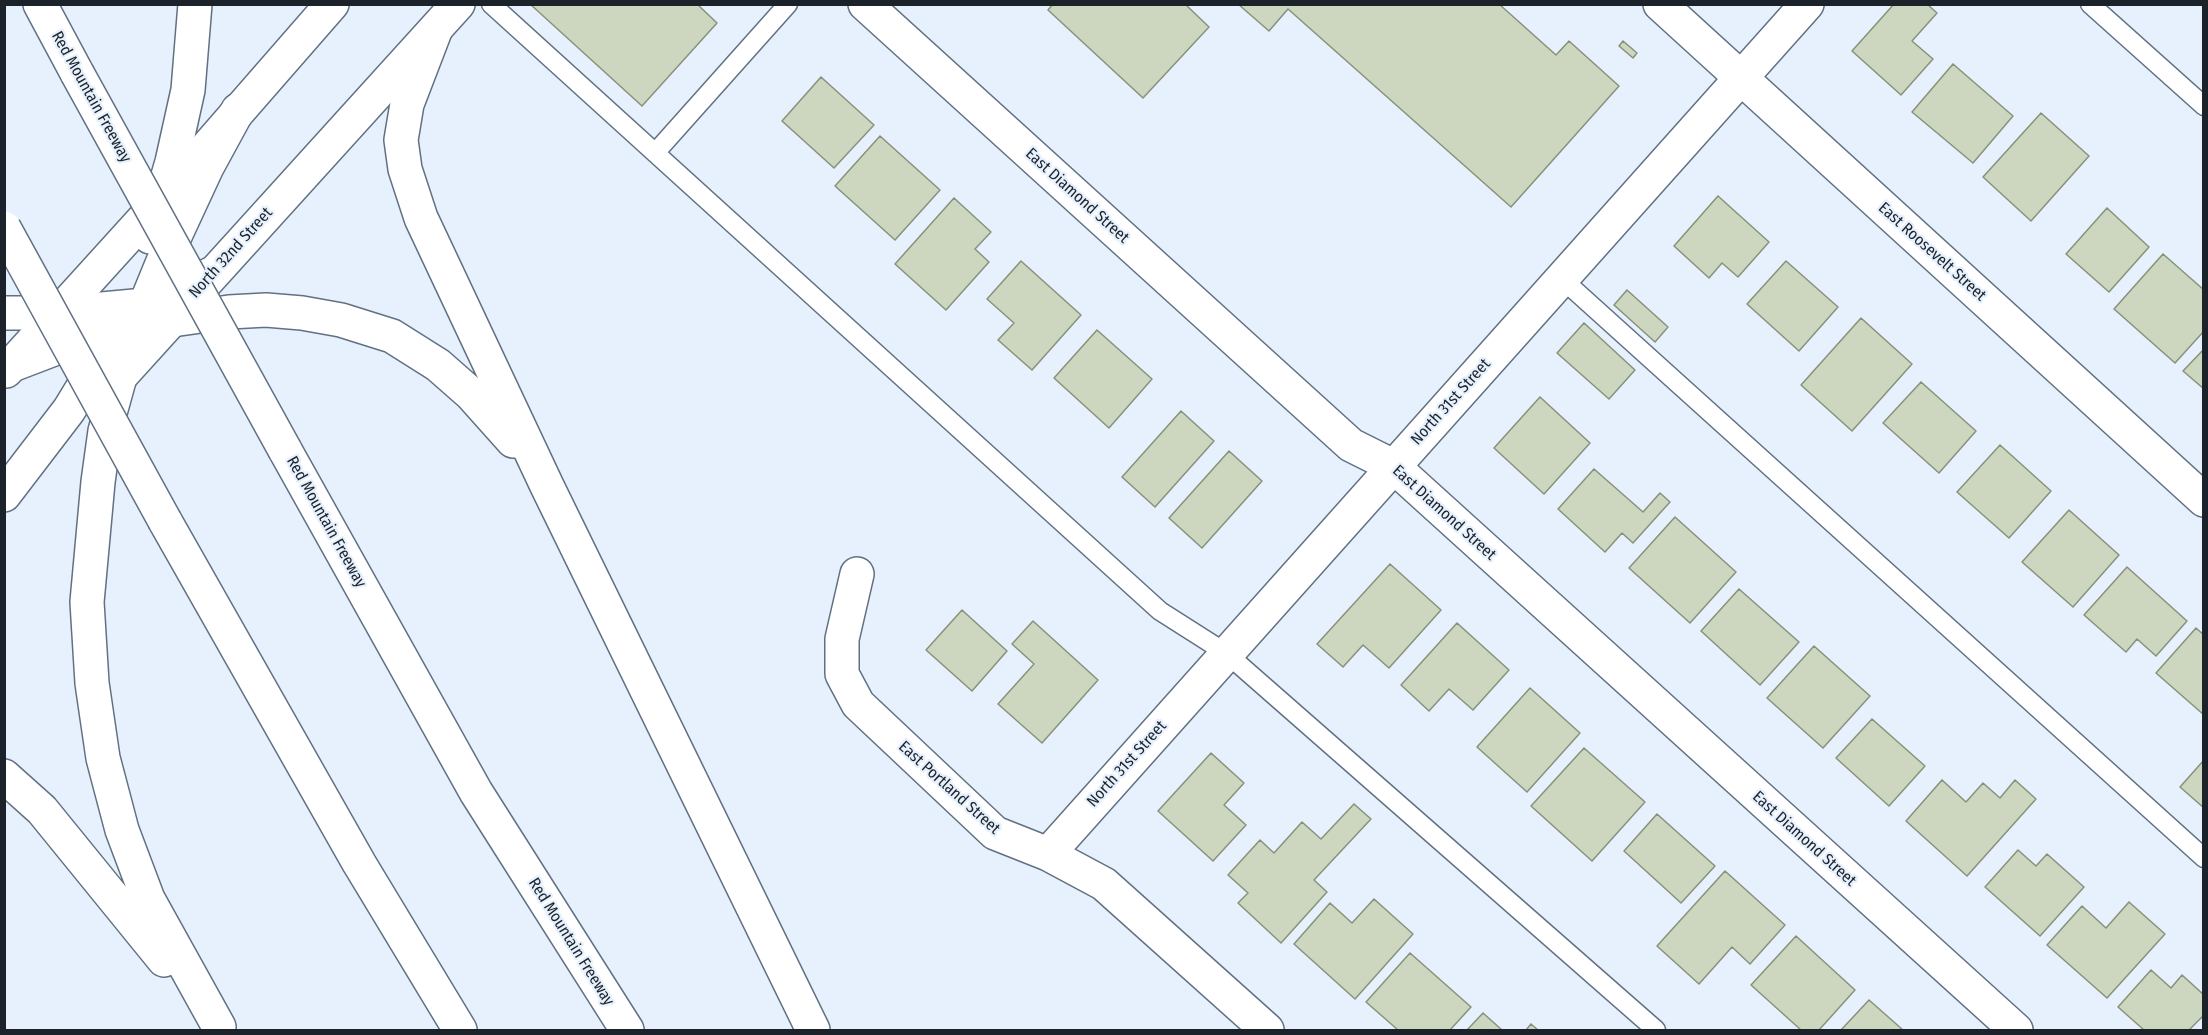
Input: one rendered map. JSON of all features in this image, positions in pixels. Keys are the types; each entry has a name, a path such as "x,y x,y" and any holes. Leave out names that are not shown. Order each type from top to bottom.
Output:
{"main road":[{"name":"Red Mountain Freeway","path":"40,4 476,792 627,1030"},
{"path":"138,317 147,249 172,162 188,90 195,4"},
{"path":"8,369 161,200 332,4"},
{"name":"North 32nd Street","path":"4,501 120,377 138,317 213,273 458,4"},
{"name":"East Diamond Street","path":"865,4 1351,445 1393,466 2016,1030"},
{"name":"East Roosevelt Street","path":"1660,4 2204,500"},
{"name":"North 31st Street","path":"1048,854 1807,4"},
{"path":"435,31 407,104 401,140 405,169 421,218 547,486 813,1030"},
{"path":"4,495 69,410 94,369 138,317 207,167 238,110"},
{"path":"4,228 165,521 365,872 460,1030"},
{"path":"4,313 138,317 266,310 341,320 392,336 438,365 471,394 509,435 547,486"},
{"path":"8,369 58,347 138,317"},
{"path":"120,377 105,431 87,602 92,683 103,758 122,830 147,899 220,1029"},
{"name":"East Portland Street","path":"857,574 842,639 842,674 858,704 995,833 1048,854 1104,884 1267,1030"},
{"path":"4,776 42,810 220,1029"}],"lane":[{"path":"491,4 1160,611 1226,653 1656,1030"},
{"path":"2090,4 2204,106"},
{"path":"655,153 778,8"},
{"path":"1561,278 2204,858"}],"building":[{"path":"530,4 697,4 717,23 642,106"},
{"path":"1053,4 1185,4 1209,27 1143,98 1048,10"},
{"path":"1238,4 1499,4 1556,55 1569,41 1619,86 1511,207 1288,9 1269,31"},
{"path":"1894,4 1927,4 1937,13 1912,41 1933,59 1901,95 1852,51"},
{"path":"1623,41 1637,53 1633,58 1619,46"},
{"path":"1953,64 2013,116 1973,163 1912,112"},
{"path":"821,77 874,125 834,168 782,121"},
{"path":"2041,113 2089,156 2031,221 1983,177"},
{"path":"880,136 940,190 895,240 835,186"},
{"path":"1718,196 1769,242 1738,277 1722,263 1709,278 1674,246"},
{"path":"954,198 991,232 975,249 989,262 946,310 895,264"},
{"path":"2107,208 2149,247 2109,292 2066,254"},
{"path":"2163,254 2204,290 2204,331 2175,363 2114,309"},
{"path":"1021,261 1081,315 1032,370 998,340 1014,323 987,299"},
{"path":"1786,261 1838,307 1799,351 1747,304"},
{"path":"1627,290 1668,327 1655,342 1614,305"},
{"path":"1861,318 1912,364 1852,431 1801,385"},
{"path":"1584,323 1635,370 1609,399 1557,353"},
{"path":"1097,330 1152,379 1109,428 1054,378"},
{"path":"2204,349 2204,389 2183,371"},
{"path":"1921,382 1976,431 1939,473 1883,423"},
{"path":"1540,397 1590,443 1544,494 1494,448"},
{"path":"1181,411 1214,441 1155,507 1122,477"},
{"path":"2000,445 2051,491 2009,538 1957,492"},
{"path":"1229,451 1262,481 1202,548 1169,518"},
{"path":"1594,469 1643,512 1660,493 1670,502 1633,543 1622,533 1605,552 1558,509"},
{"path":"2069,510 2119,555 2073,607 2022,562"},
{"path":"1675,517 1736,572 1690,623 1629,568"},
{"path":"1390,564 1441,610 1389,668 1363,645 1343,667 1317,644"},
{"path":"2127,567 2187,621 2156,656 2137,639 2126,652 2084,615"},
{"path":"1739,589 1799,642 1760,685 1701,631"},
{"path":"962,610 1007,651 972,691 926,650"},
{"path":"1033,621 1098,680 1042,743 998,704 1034,664 1012,644"},
{"path":"1457,623 1509,670 1473,710 1449,689 1429,711 1401,685"},
{"path":"2196,628 2204,635 2204,715 2156,673"},
{"path":"1814,646 1870,696 1823,748 1767,698"},
{"path":"1530,688 1580,733 1527,792 1477,747"},
{"path":"1872,719 1925,766 1889,806 1836,758"},
{"path":"1584,748 1645,802 1592,861 1531,806"},
{"path":"1211,753 1244,783 1224,805 1246,825 1213,861 1158,811"},
{"path":"2204,760 2204,808 2180,787"},
{"path":"1942,780 1966,802 1983,783 2000,798 2015,780 2036,799 1967,876 1906,821"},
{"path":"1354,804 1371,819 1314,880 1327,892 1281,943 1238,903 1248,893 1228,875 1260,840 1274,853 1302,822 1321,839"},
{"path":"1657,814 1715,866 1681,903 1624,851"},
{"path":"2018,850 2036,866 2047,854 2084,887 2040,936 1985,887"},
{"path":"1725,871 1785,925 1750,964 1732,947 1699,984 1657,946"},
{"path":"1374,899 1413,934 1355,999 1294,944 1330,903 1352,923"},
{"path":"2129,902 2165,934 2107,998 2047,945 2082,906 2106,928"},
{"path":"1796,936 1855,990 1819,1030 1801,1030 1751,985"},
{"path":"1410,953 1471,1007 1450,1030 1398,1030 1366,1002"},
{"path":"2151,970 2171,988 2182,975 2204,995 2204,1015 2189,1030 2144,1030 2118,1007"},
{"path":"1869,1000 1903,1030 1841,1030"},
{"path":"1483,1013 1502,1030 1467,1030"},
{"path":"1531,1024 1538,1030 1526,1030"}]}
